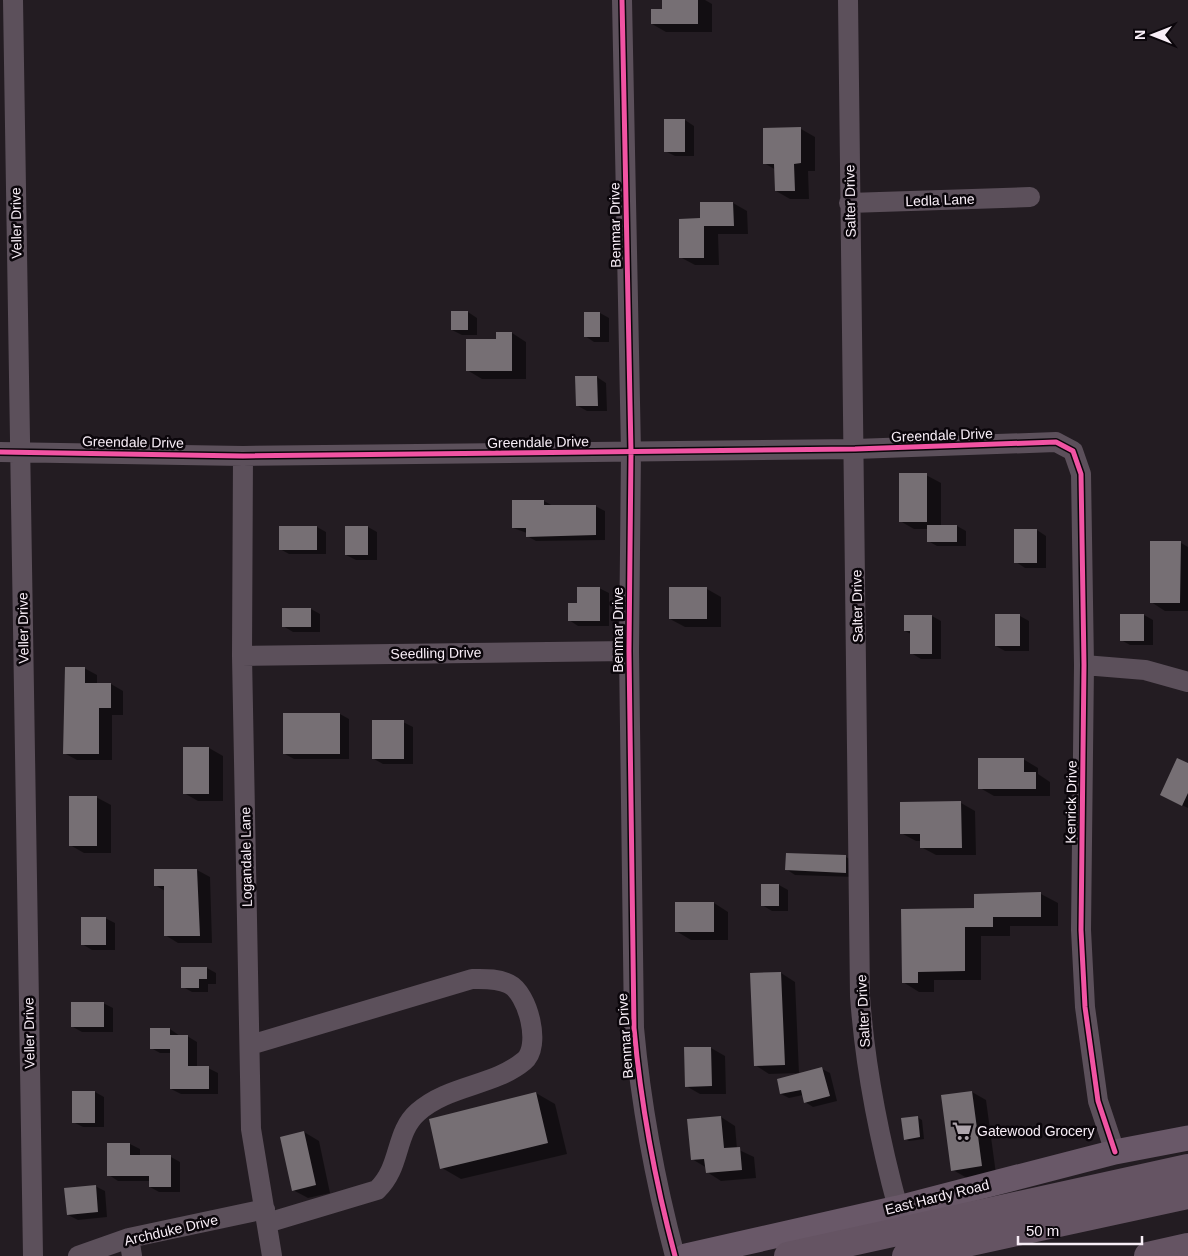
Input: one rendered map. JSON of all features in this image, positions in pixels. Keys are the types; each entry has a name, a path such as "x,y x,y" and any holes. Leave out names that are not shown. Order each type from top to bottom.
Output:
{"highway":[{"path":"788,1256 1188,1168"},
{"path":"1119,1209 1188,1186"},
{"path":"906,1256 1188,1195"},
{"path":"1148,1256 1188,1247"}],"main road":[{"name":"East Hardy Road","path":"686,1256 898,1208 1115,1152 1188,1138"}],"street":[{"name":"Veller Drive","path":"13,0 10,452 33,1256"},
{"name":"Benmar Drive","path":"622,0 630,452 629,650 634,1028 639,1082 648,1134 675,1256"},
{"name":"Salter Drive","path":"848,0 849,203 855,449 860,996 863,1043 870,1089 885,1160 898,1208"},
{"name":"Ledla Lane","path":"849,203 1030,197"},
{"name":"Greendale Drive","path":"10,452 243,456 855,449 1056,442 1073,451"},
{"name":"Kenrick Drive","path":"1073,451 1081,474 1084,665 1081,930 1085,1007 1098,1100 1115,1152"},
{"name":"Logandale Lane","path":"243,456 242,656 251,1129 272,1256"},
{"name":"Seedling Drive","path":"242,656 629,650"},
{"path":"1084,665 1145,670 1188,682"},
{"name":"Archduke Drive","path":"78,1256 131,1247 377,1190 386,1181 396,1163 407,1124 419,1111 438,1099 510,1071 526,1060 532,1051 533,1038 526,1006 520,992 509,983 490,979 472,979 250,1045"}],"building":[{"path":"662,0 698,0 698,24 651,24 651,9 662,9"},
{"path":"664,119 685,119 685,152 664,152"},
{"path":"801,127 801,163 794,164 795,191 775,191 774,164 763,164 763,128"},
{"path":"700,202 733,202 734,226 704,226 704,258 679,258 679,219 700,218"},
{"path":"451,311 468,311 468,330 451,330"},
{"path":"584,312 600,312 600,337 584,337"},
{"path":"496,332 512,332 512,371 466,371 466,339 496,339"},
{"path":"575,376 597,376 598,406 576,406"},
{"path":"899,473 927,473 927,522 899,522"},
{"path":"512,500 544,500 544,505 596,505 596,535 526,537 526,528 512,528"},
{"path":"927,525 957,525 957,542 927,542"},
{"path":"279,526 317,526 317,550 279,550"},
{"path":"345,526 368,526 368,555 345,555"},
{"path":"1014,529 1037,529 1037,563 1014,563"},
{"path":"1150,541 1181,541 1180,603 1150,603"},
{"path":"577,587 600,587 600,621 568,621 568,603 577,603"},
{"path":"669,587 707,587 707,619 669,619"},
{"path":"282,608 311,608 311,627 282,627"},
{"path":"995,614 1020,614 1020,646 995,646"},
{"path":"1120,614 1144,614 1144,641 1120,641"},
{"path":"904,615 932,615 932,654 910,654 910,631 904,631"},
{"path":"65,667 85,667 85,683 111,683 111,708 99,708 99,754 63,754"},
{"path":"283,713 340,713 340,754 283,754"},
{"path":"372,720 404,720 404,759 372,759"},
{"path":"183,747 209,747 209,794 183,794"},
{"path":"978,758 1024,758 1024,772 1036,772 1036,789 978,789"},
{"path":"1177,758 1188,763 1188,793 1182,806 1160,795"},
{"path":"69,796 97,796 97,846 69,846"},
{"path":"961,801 962,848 920,848 920,834 900,834 900,802"},
{"path":"786,853 846,855 846,873 785,870"},
{"path":"154,869 197,869 200,936 164,936 164,886 154,886"},
{"path":"761,884 779,884 779,906 761,906"},
{"path":"1041,892 1041,917 993,917 993,927 965,927 965,971 918,972 918,983 902,983 901,909 974,908 974,894"},
{"path":"675,902 714,902 714,932 675,932"},
{"path":"81,917 106,917 106,945 81,945"},
{"path":"181,967 207,967 207,979 199,979 199,988 181,988"},
{"path":"781,972 785,1065 754,1066 750,973"},
{"path":"71,1002 104,1002 104,1027 71,1027"},
{"path":"150,1028 170,1028 170,1035 188,1035 188,1066 209,1066 209,1089 170,1089 170,1049 150,1049"},
{"path":"684,1047 711,1047 712,1086 685,1087"},
{"path":"822,1067 830,1096 804,1103 801,1090 780,1094 777,1079"},
{"path":"72,1091 95,1091 95,1123 72,1123"},
{"name":"Gatewood Grocery","path":"972,1091 982,1166 951,1171 941,1095"},
{"path":"536,1092 548,1143 440,1169 429,1119"},
{"path":"721,1116 724,1148 740,1147 742,1170 706,1173 704,1159 691,1160 687,1119"},
{"path":"918,1116 920,1137 904,1140 901,1118"},
{"path":"304,1131 316,1185 292,1191 280,1137"},
{"path":"107,1143 130,1143 130,1155 171,1155 171,1187 149,1187 149,1176 107,1176"},
{"path":"96,1185 98,1212 67,1215 64,1188"}],"cycle path":[{"path":"622,0 631,452 629,651 634,1028 650,1143 661,1200 675,1256"},
{"path":"0,452 243,456 855,449 1056,442 1073,451 1081,474 1084,665 1081,930 1085,1007 1098,1101 1115,1152"}],"place":[{"name":"Gatewood Grocery","path":"962,1131"}]}
